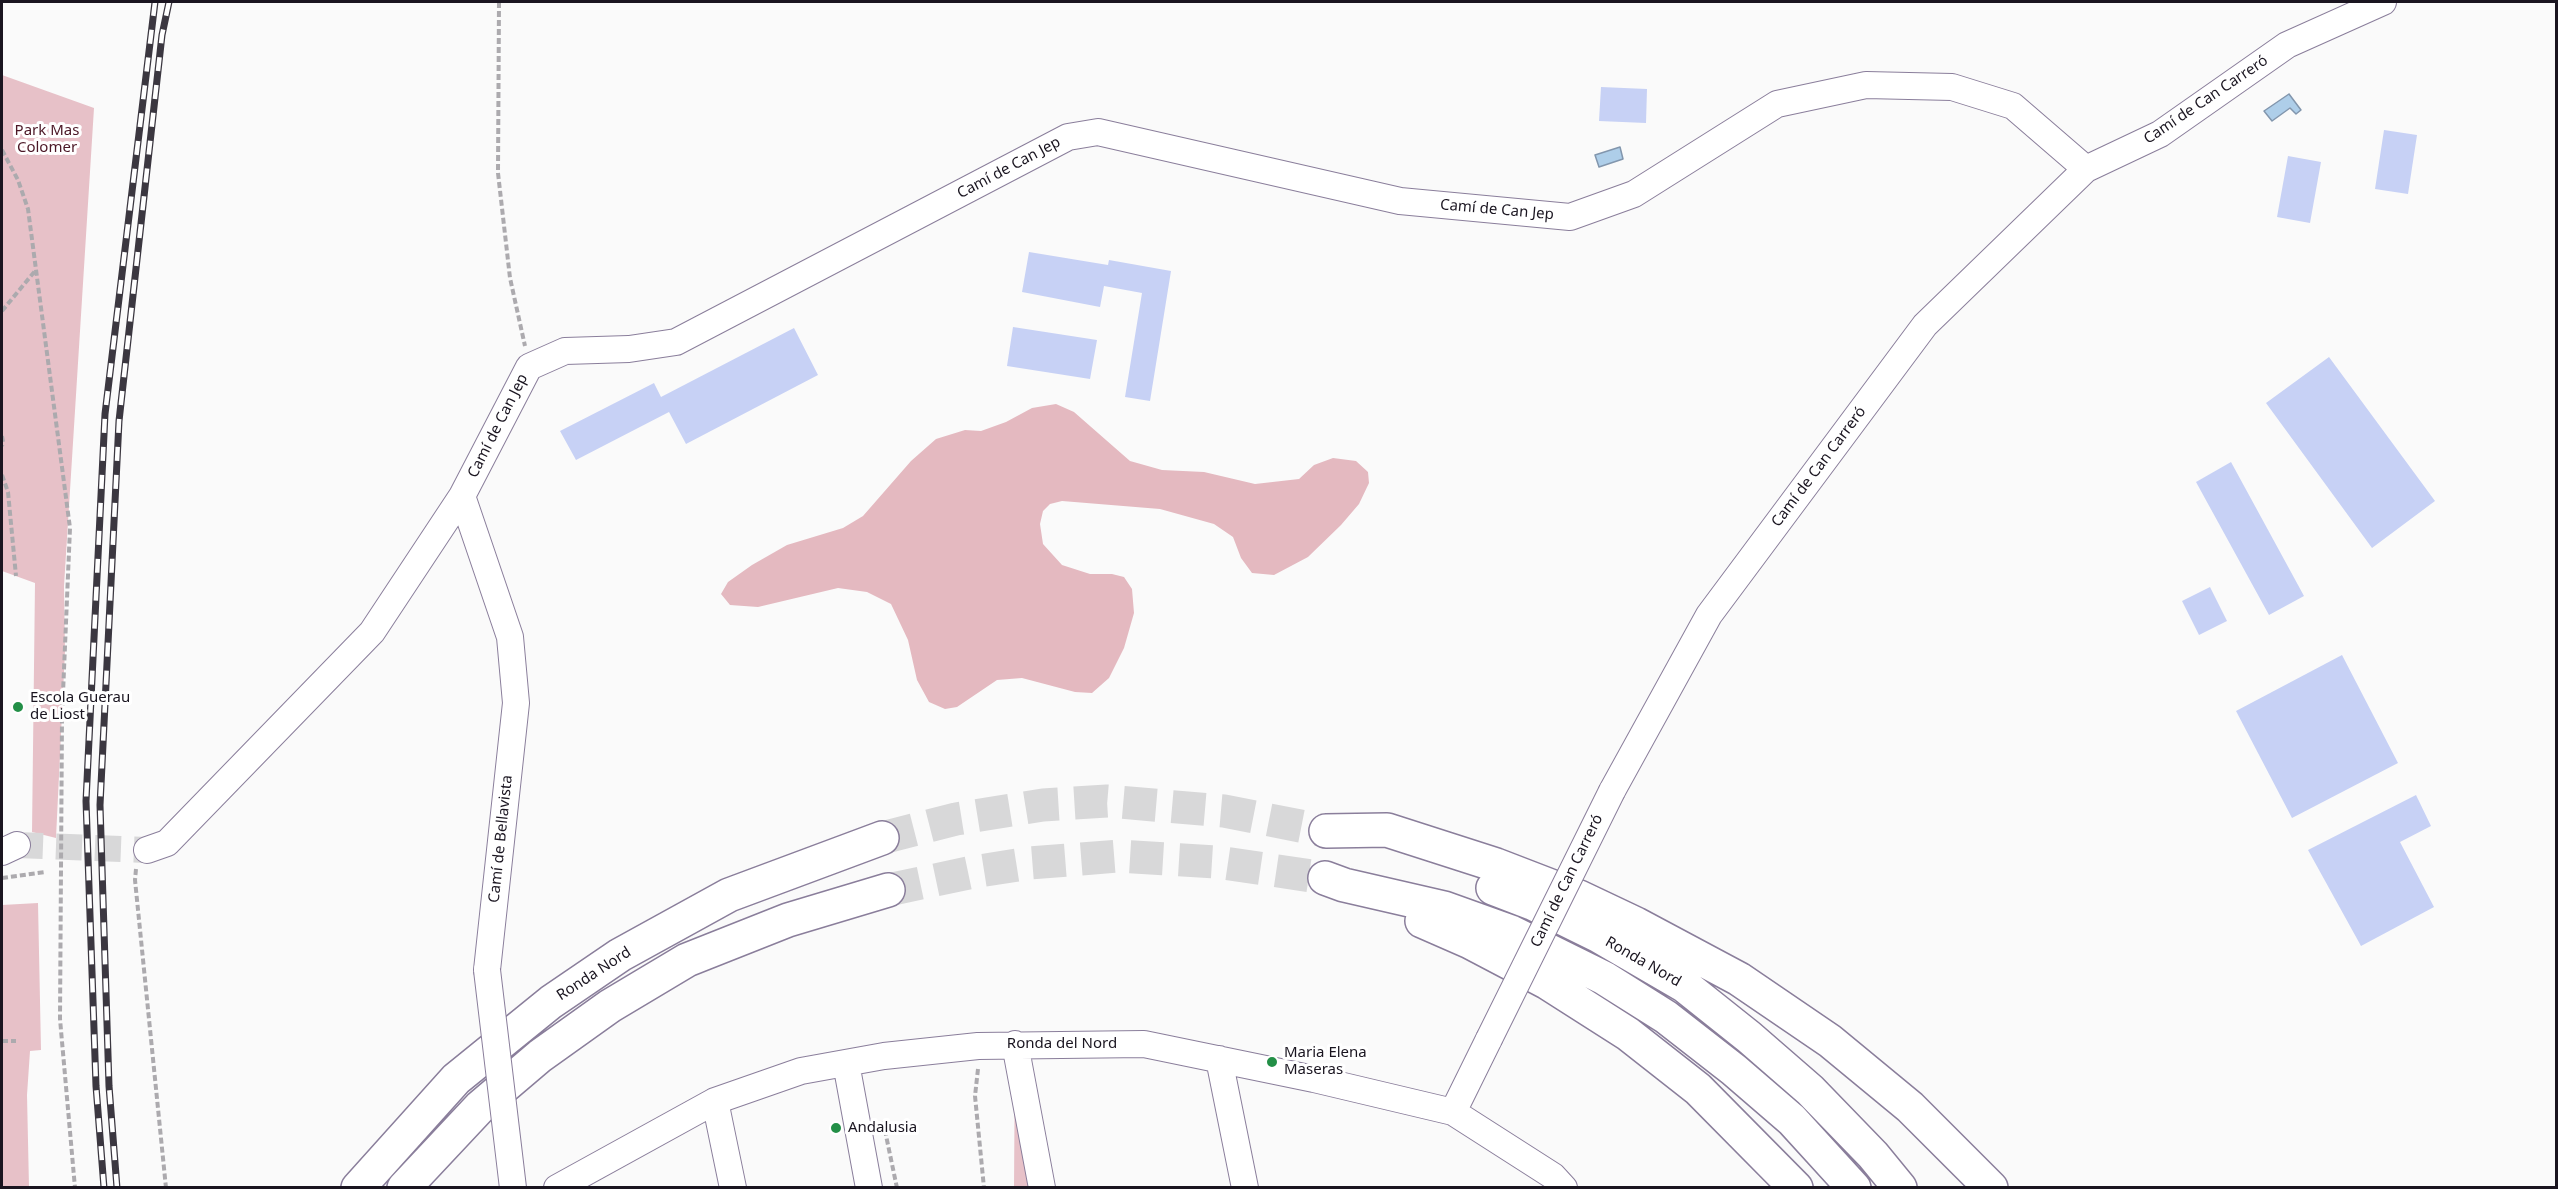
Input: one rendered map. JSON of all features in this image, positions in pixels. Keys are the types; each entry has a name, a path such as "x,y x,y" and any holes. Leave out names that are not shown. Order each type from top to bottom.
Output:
{"highway":[{"name":"Ronda Nord","path":"1900,1188 1873,1155 1810,1090 1686,986 1599,936 1532,903 1424,862 1326,831 1387,830 1496,865 1579,897 1667,940 1739,979 1830,1041 1911,1107 1991,1188"},
{"name":"Ronda Nord","path":"358,1188 456,1079 551,1002 620,955 729,895 882,838"},
{"path":"1796,1188 1698,1089 1628,1034 1548,983 1470,942 1335,882 1444,908 1511,932 1604,978 1666,1017 1734,1070 1792,1120 1854,1188"},
{"path":"404,1188 480,1107 540,1056 610,1006 687,960 788,920 888,890"}],"street":[{"name":"Camí de Can Carreró","path":"1453,1112 1612,791 1709,615 1925,325 2086,169 2160,134 2287,45 2384,2"},
{"name":"Camí de Can Jep","path":"142,854 167,843 372,632 462,496 529,367 565,351 629,349 676,342 1068,137 1098,132 1400,201 1570,217 1634,194 1776,104 1866,85 1952,87 2013,106 2086,169"},
{"name":"Camí de Bellavista","path":"462,496 510,636 516,703 487,970 513,1188"},
{"name":"Ronda del Nord","path":"557,1188 716,1101 801,1071 896,1055 1015,1044 1144,1044 1314,1079 1453,1112 1553,1176 1564,1188"},
{"path":"1015,1044 1042,1188"},
{"path":"1219,1059 1245,1188"},
{"path":"846,1063 868,1188"},
{"path":"716,1101 733,1188"}],"path":[{"path":"499,2 498,173 510,278 529,367"},
{"path":"2,150 18,180 28,209 70,528 62,717 60,1019 75,1188"},
{"path":"2,311 35,271"},
{"path":"2,436 2,446"},
{"path":"2,475 8,492 16,576"},
{"path":"142,854 135,880 166,1188"},
{"path":"2,878 45,872"},
{"path":"2,1041 16,1041"},
{"path":"978,1067 975,1096 984,1188"},
{"path":"882,1120 897,1188"}],"green space":[{"name":"Park Mas Colomer","path":"2,75 94,108 64,586 65,651 56,838 32,832 35,583 2,571"},
{"path":"38,903 41,1050 30,1051 27,1095 29,1187 2,1187 2,905"},
{"path":"1015,1044 1039,1187 1014,1187"}],"shaded area":[{"path":"1056,404 1074,412 1130,461 1162,470 1204,472 1255,484 1299,479 1314,465 1333,458 1356,461 1368,472 1369,483 1359,504 1308,557 1274,575 1252,573 1241,558 1233,537 1214,524 1160,509 1062,501 1050,504 1043,511 1040,524 1043,544 1062,565 1090,574 1112,574 1124,577 1132,589 1134,613 1124,648 1109,678 1092,693 1075,692 1022,678 997,680 957,707 945,709 929,702 917,680 908,640 891,604 867,592 838,588 758,607 730,605 721,594 728,582 787,545 843,528 863,516 911,461 936,439 965,430 981,431 1006,422 1032,408"}],"water":[{"path":"2289,94 2301,110 2296,114 2290,108 2272,121 2264,111"},
{"path":"1620,147 1623,159 1599,167 1595,155"}],"building":[{"path":"1601,87 1647,89 1646,123 1599,121"},
{"path":"2384,130 2417,135 2408,194 2375,189"},
{"path":"2288,156 2321,162 2310,223 2277,217"},
{"path":"1029,252 1108,265 1109,260 1171,271 1150,401 1125,397 1142,293 1104,286 1100,307 1022,292"},
{"path":"1013,327 1097,340 1090,379 1007,366"},
{"path":"794,328 818,375 686,444 669,412 576,460 560,431 654,383 661,397"},
{"path":"2329,357 2435,501 2372,548 2266,403"},
{"path":"2231,462 2304,596 2269,615 2196,482"},
{"path":"2210,587 2227,621 2199,635 2182,601"},
{"path":"2342,655 2398,763 2292,818 2236,711"},
{"path":"2416,795 2431,826 2400,842 2434,907 2361,946 2308,850"}],"tunnel":[{"path":"882,838 956,819 1043,805 1107,801 1224,811 1326,831"},
{"path":"17,845 147,850"},
{"path":"888,890 973,872 1030,863 1119,856 1217,862 1325,878"}],"railway":[{"path":"104,1188 96,1086 86,801 105,414 155,2"},
{"path":"117,1188 109,1086 100,805 119,421 162,35 169,2"}],"place":[{"name":"Escola Guerau de Liost","path":"18,707"},
{"name":"Maria Elena Maseras","path":"1272,1062"},
{"name":"Andalusia","path":"836,1128"}]}
